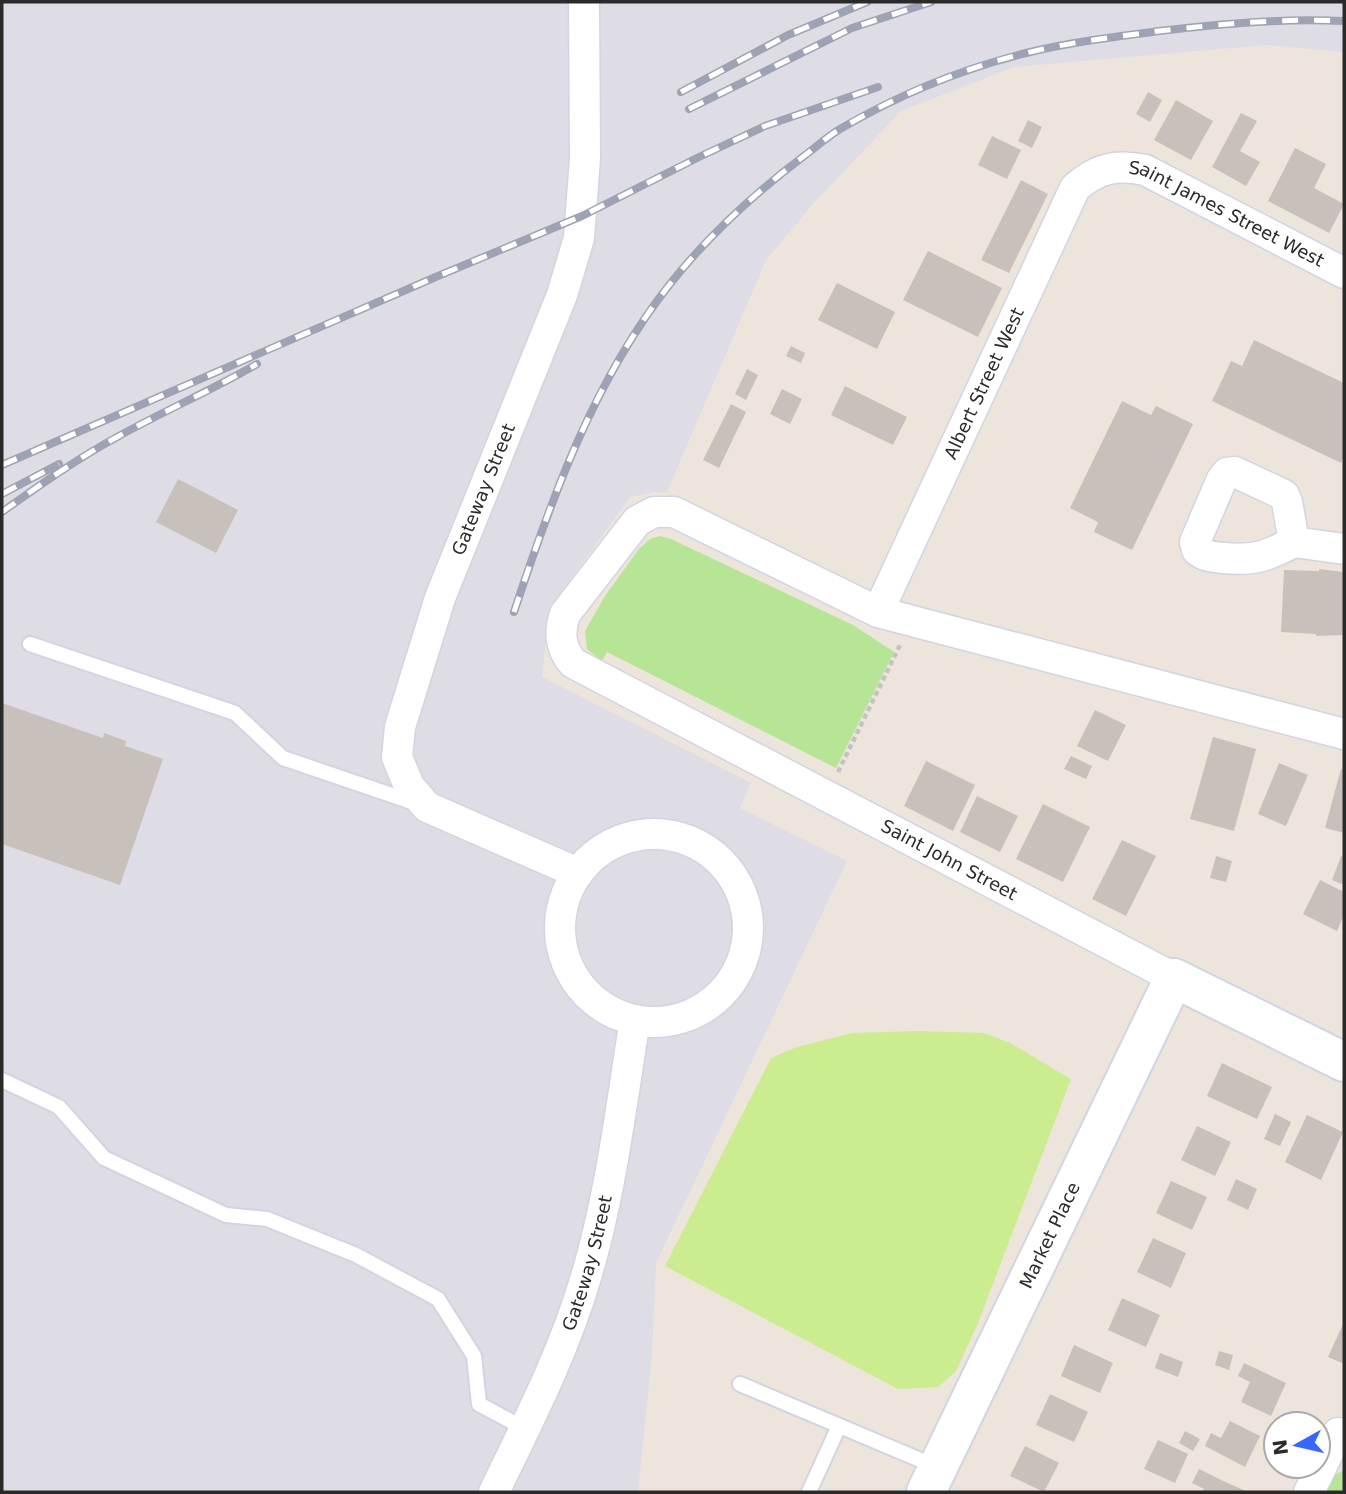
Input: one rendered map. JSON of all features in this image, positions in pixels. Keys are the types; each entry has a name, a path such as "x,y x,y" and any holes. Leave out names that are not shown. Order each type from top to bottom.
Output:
{"street":[{"name":"Gateway Street","path":"578,873 427,807 409,786 397,757 400,727 440,598 562,295 579,239 585,158 584,2"},
{"name":"Saint James Street West","path":"1107,169 1127,166 1146,170 1344,273"},
{"name":"Albert Street West","path":"878,612 1075,188 1089,176 1107,169"},
{"name":"Saint John Street","path":"878,612 682,514 665,511 644,516 638,521 565,614 562,646 573,663 582,668 1174,978 1344,1062"},
{"path":"1294,542 1344,549"},
{"path":"878,612 1344,734"},
{"path":"658,834 689,840 715,856 722,864 735,880 747,909 748,940 739,970 721,995 695,1013 666,1022 635,1020 606,1009 582,989 566,962 560,932 564,901 578,873 600,851 628,837 658,834"},
{"name":"Market Place","path":"932,1480 1174,978"},
{"name":"Gateway Street","path":"494,1492 548,1381 586,1277 607,1186 635,1020"},
{"path":"1308,1492 1341,1435"}],"lane":[{"path":"30,644 235,713 283,758 427,807"},
{"path":"2,1080 59,1107 104,1158 226,1215 267,1219 356,1255 439,1299 474,1356 479,1404 525,1429"},
{"path":"740,1384 839,1426 932,1480"},
{"path":"809,1492 839,1426"}],"path":[{"path":"848,752 896,652"}],"shaded area":[{"path":"2,2 1344,2 1344,52 1267,45 1014,67 901,111 812,205 766,260 667,492 630,497 549,609 542,677 751,783 740,808 847,861 656,1263 652,1354 638,1492 2,1492"}],"green space":[{"path":"660,536 853,625 894,652 836,768 607,652 602,661 587,649 585,631 605,596 639,549 650,539"},
{"path":"852,1033 984,1033 1010,1043 1071,1079 978,1323 956,1371 938,1387 898,1389 665,1266 771,1058 797,1047"},
{"path":"1344,1470 1344,1492 1324,1492 1333,1476"}],"building":[{"path":"1148,92 1162,100 1150,122 1136,114"},
{"path":"1176,100 1213,121 1191,160 1154,140"},
{"path":"1241,113 1257,121 1240,151 1260,162 1246,186 1212,167"},
{"path":"1028,120 1042,127 1032,148 1018,141"},
{"path":"992,136 1021,150 1007,179 978,165"},
{"path":"1295,148 1326,164 1314,188 1344,204 1329,233 1268,201"},
{"path":"1021,180 1048,194 1009,273 981,260"},
{"path":"928,251 1002,288 978,337 903,300"},
{"path":"837,283 895,312 877,349 818,320"},
{"path":"1254,340 1344,383 1344,456 1341,463 1212,401 1231,361 1242,366"},
{"path":"791,346 805,353 801,363 786,356"},
{"path":"747,369 758,375 746,400 735,394"},
{"path":"845,386 907,417 893,445 831,415"},
{"path":"782,389 802,399 790,424 770,414"},
{"path":"1122,401 1151,415 1156,406 1193,424 1132,550 1094,532 1098,522 1070,508"},
{"path":"731,404 746,412 719,468 703,460"},
{"path":"178,479 238,510 216,553 156,522"},
{"path":"1319,569 1344,572 1344,635 1316,636 1281,632 1284,570"},
{"path":"2,703 103,738 104,733 126,741 125,746 163,759 120,885 2,844"},
{"path":"1095,710 1126,725 1108,761 1077,746"},
{"path":"1213,737 1256,749 1234,831 1190,819"},
{"path":"1071,756 1092,766 1086,779 1064,769"},
{"path":"926,761 975,785 953,831 904,806"},
{"path":"1279,763 1308,775 1286,826 1258,814"},
{"path":"1341,769 1344,770 1344,833 1325,828"},
{"path":"977,796 1018,816 1000,852 960,832"},
{"path":"1043,804 1090,827 1063,882 1016,859"},
{"path":"1122,840 1156,856 1126,916 1092,899"},
{"path":"1216,856 1232,861 1226,882 1210,878"},
{"path":"1341,856 1344,857 1344,885 1332,880"},
{"path":"1320,880 1344,892 1344,915 1337,931 1303,914"},
{"path":"1222,1063 1272,1087 1257,1119 1207,1096"},
{"path":"1275,1114 1291,1122 1280,1146 1264,1139"},
{"path":"1307,1115 1343,1132 1321,1180 1285,1162"},
{"path":"1197,1126 1231,1142 1215,1176 1181,1160"},
{"path":"1236,1179 1257,1189 1248,1210 1227,1200"},
{"path":"1171,1181 1207,1197 1192,1230 1156,1213"},
{"path":"1153,1238 1186,1253 1171,1288 1137,1272"},
{"path":"1122,1298 1160,1315 1146,1347 1108,1330"},
{"path":"1344,1322 1344,1364 1328,1357"},
{"path":"1074,1345 1113,1363 1100,1393 1061,1376"},
{"path":"1219,1351 1233,1355 1229,1370 1215,1365"},
{"path":"1160,1353 1183,1362 1178,1377 1155,1368"},
{"path":"1244,1363 1286,1383 1274,1410 1262,1412 1241,1402 1250,1382 1238,1376"},
{"path":"1050,1394 1088,1412 1074,1442 1036,1425"},
{"path":"1230,1421 1260,1436 1245,1467 1205,1446 1211,1433 1221,1438"},
{"path":"1185,1431 1200,1439 1193,1451 1179,1443"},
{"path":"1158,1440 1188,1454 1175,1483 1144,1469"},
{"path":"1025,1446 1059,1463 1044,1492 1010,1476"},
{"path":"1199,1469 1248,1492 1202,1492 1204,1489 1192,1483"}],"railway":[{"path":"681,92 788,35 867,2"},
{"path":"689,109 852,28 931,2"},
{"path":"514,612 560,483 578,441 597,400 643,321 670,284 716,232 768,185 831,135 884,105 930,84 1002,59 1043,49 1205,26 1275,21 1344,21"},
{"path":"2,465 582,216 765,126 878,87"},
{"path":"2,512 104,444 257,364"},
{"path":"2,494 59,464"}]}
